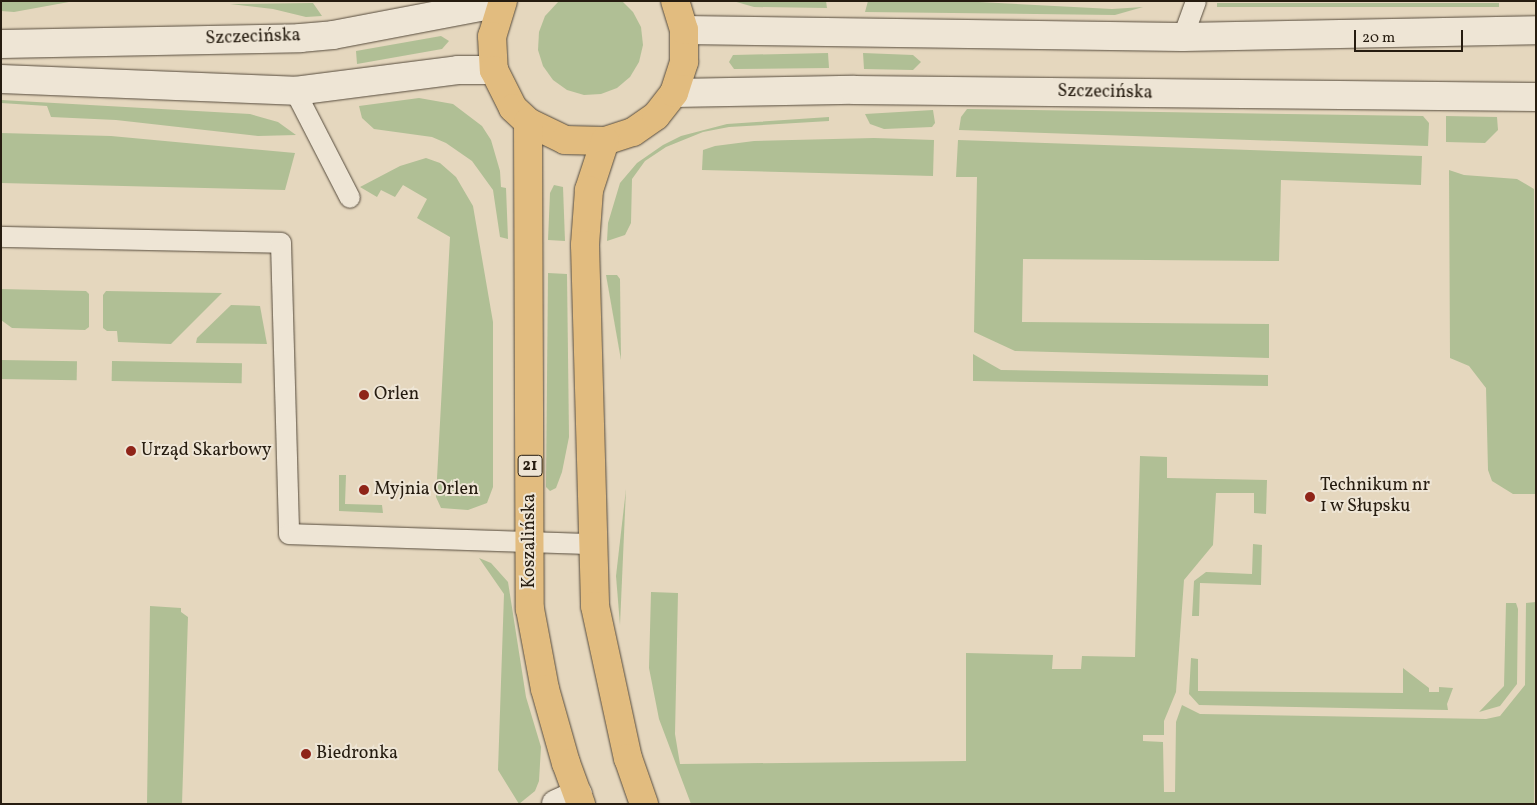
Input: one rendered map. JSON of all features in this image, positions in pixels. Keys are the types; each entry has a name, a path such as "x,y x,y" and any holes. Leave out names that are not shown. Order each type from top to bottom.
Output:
{"main road":[{"path":"502,2 492,36 494,70 513,108 528,122 564,140 605,141 632,132 648,121 674,92 684,62 684,30 674,1"},
{"name":"Koszalińska","path":"528,122 530,609 571,800"},
{"path":"605,141 589,190 585,245 595,606 628,758 644,804"}],"street":[{"name":"Szczecińska","path":"1,44 308,37 502,2"},
{"path":"684,30 1183,37 1536,30"},
{"path":"1,79 295,91 458,70 494,70"},
{"name":"Szczecińska","path":"674,92 863,90 1536,97"}],"lane":[{"path":"1183,37 1196,1"},
{"path":"295,91 350,198"},
{"path":"1,237 281,243 289,534 592,544"}],"green space":[{"path":"1,1 69,2 14,12 1,11"},
{"path":"559,1 622,1 633,12 641,27 643,45 639,62 630,77 617,88 601,94 584,95 567,90 553,80 543,66 538,50 539,32 545,16"},
{"path":"733,1 826,1 827,8 754,7"},
{"path":"868,1 959,1 1112,9 1143,7 1115,15 865,12"},
{"path":"313,3 322,16 306,17 273,9 230,4"},
{"path":"1217,3 1499,3 1499,7 1217,7"},
{"path":"441,36 449,41 442,49 357,64 356,51"},
{"path":"828,53 829,68 734,69 729,62 733,55"},
{"path":"863,53 913,55 921,62 913,70 864,69"},
{"path":"419,98 453,104 482,126 491,140 500,171 501,187 506,188 508,239 500,237 493,190 472,161 446,143 432,137 374,129 362,118 359,106"},
{"path":"1,100 250,114 278,122 296,135 258,136 116,120 51,117 47,106 1,103"},
{"path":"967,109 1423,116 1429,123 1428,146 959,130 961,117"},
{"path":"933,110 935,123 932,127 884,129 870,124 865,114"},
{"path":"1446,116 1497,117 1498,130 1485,143 1446,142"},
{"path":"829,117 829,121 729,127 703,132 666,147 645,161 632,179 631,223 625,235 607,241 608,223 620,183 637,163 663,145 681,136 727,124"},
{"path":"1,133 111,136 295,153 285,190 1,183"},
{"path":"874,138 934,140 933,176 702,170 703,150 715,146 754,141"},
{"path":"958,140 1422,156 1421,185 1281,180 1279,261 1023,259 1022,322 1269,324 1269,358 1015,351 974,332 977,177 956,177"},
{"path":"426,158 440,163 456,177 473,206 493,322 493,487 487,503 468,510 441,508 436,497 450,237 417,218 427,199 403,185 395,197 381,190 377,197 360,187 400,166"},
{"path":"1449,170 1464,175 1517,179 1534,189 1535,494 1513,494 1492,481 1488,470 1486,388 1469,366 1450,358"},
{"path":"554,185 563,187 565,241 548,240 550,193"},
{"path":"548,273 567,274 569,437 562,472 556,488 550,491 546,487"},
{"path":"606,275 617,275 620,279 621,360"},
{"path":"1,289 86,291 89,294 89,327 85,330 12,328 1,320"},
{"path":"106,291 222,293 171,344 118,342 117,331 107,331 103,328 103,295"},
{"path":"231,305 260,306 267,344 196,343 197,338"},
{"path":"973,354 1001,370 1268,375 1268,386 973,381"},
{"path":"1,360 77,361 77,380 1,379"},
{"path":"112,361 242,363 242,383 112,381"},
{"path":"1140,456 1167,457 1167,478 1267,480 1266,514 1254,513 1254,493 1216,493 1213,545 1184,580 1176,692 1164,721 1164,735 1143,735 1143,741 1163,742 1164,792 1175,792 1176,722 1182,705 1200,714 1486,719 1500,716 1525,685 1526,603 1536,602 1534,804 691,804 659,719 649,668 651,592 678,593 675,734 680,764 966,761 966,653 1053,655 1052,669 1081,669 1082,656 1135,657"},
{"path":"339,475 346,475 345,504 382,505 383,513 339,511"},
{"path":"626,489 620,625 616,576"},
{"path":"1253,544 1262,545 1261,585 1200,583 1199,616 1192,616 1194,581 1206,572 1252,574"},
{"path":"479,558 491,563 508,582 526,697 541,747 539,781 535,791 519,804 498,770 504,594"},
{"path":"1506,603 1516,603 1518,609 1517,684 1500,706 1479,712 1504,686"},
{"path":"150,606 181,608 181,612 188,617 182,804 147,804"},
{"path":"1191,658 1198,659 1198,691 1403,693 1403,668 1429,688 1429,692 1439,692 1439,687 1453,688 1447,704 1448,710 1199,705 1189,694"}],"place":[{"name":"Orlen","path":"364,395"},
{"name":"Urząd Skarbowy","path":"131,451"},
{"name":"Myjnia Orlen","path":"364,490"},
{"name":"Technikum nr 1 w Słupsku","path":"1310,497"},
{"name":"Biedronka","path":"306,754"}]}
